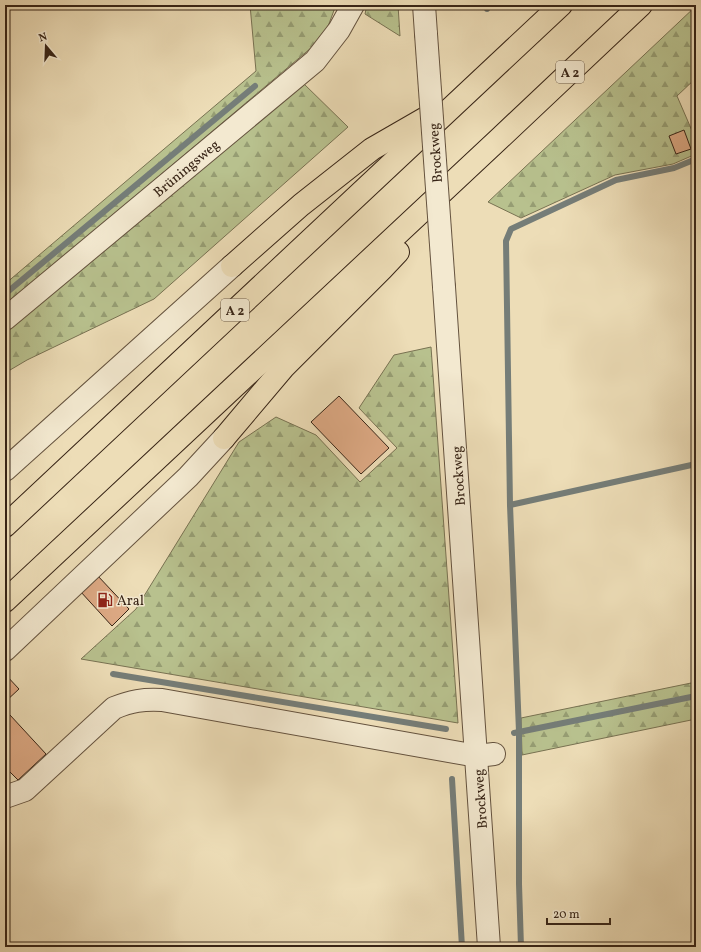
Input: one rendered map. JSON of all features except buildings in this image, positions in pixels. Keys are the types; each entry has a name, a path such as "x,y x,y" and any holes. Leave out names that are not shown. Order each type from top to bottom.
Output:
{"highway":[{"name":"A 2","path":"5,526 561,5"},
{"name":"A 2","path":"5,601 499,140 641,5"},
{"path":"232,266 301,205 372,149 465,95"},
{"path":"224,438 284,367 382,269 499,140"}],"street":[{"name":"Brüningsweg","path":"5,319 315,61 339,30 353,5"},
{"name":"Brockweg","path":"424,5 444,287 485,755 489,947"},
{"path":"5,470 232,266"},
{"path":"5,650 188,477 224,438"},
{"path":"5,797 25,790 114,708 127,703 143,700 162,700 485,755"}],"green space":[{"path":"250,5 336,5 324,37 5,306 5,284 256,71"},
{"path":"367,5 398,5 400,36 365,14"},
{"path":"696,6 696,78 677,96 696,140 696,154 673,164 615,175 521,218 488,202"},
{"path":"302,82 348,127 154,299 27,360 5,373 5,329"},
{"path":"431,347 458,723 81,659 136,609 239,442 276,417 316,435 360,482 397,448 359,408 394,355"},
{"path":"696,682 696,719 522,755 521,718"}],"waterway":[{"path":"486,5 487,9"},
{"path":"5,294 255,86"},
{"path":"521,947 519,884 519,732 510,505 506,241 511,229 616,180 674,168 696,159"},
{"path":"510,505 696,464"},
{"path":"113,674 446,729"},
{"path":"514,733 696,696"},
{"path":"452,779 462,947"}],"place":[{"name":"Aral","path":"105,600"}]}
